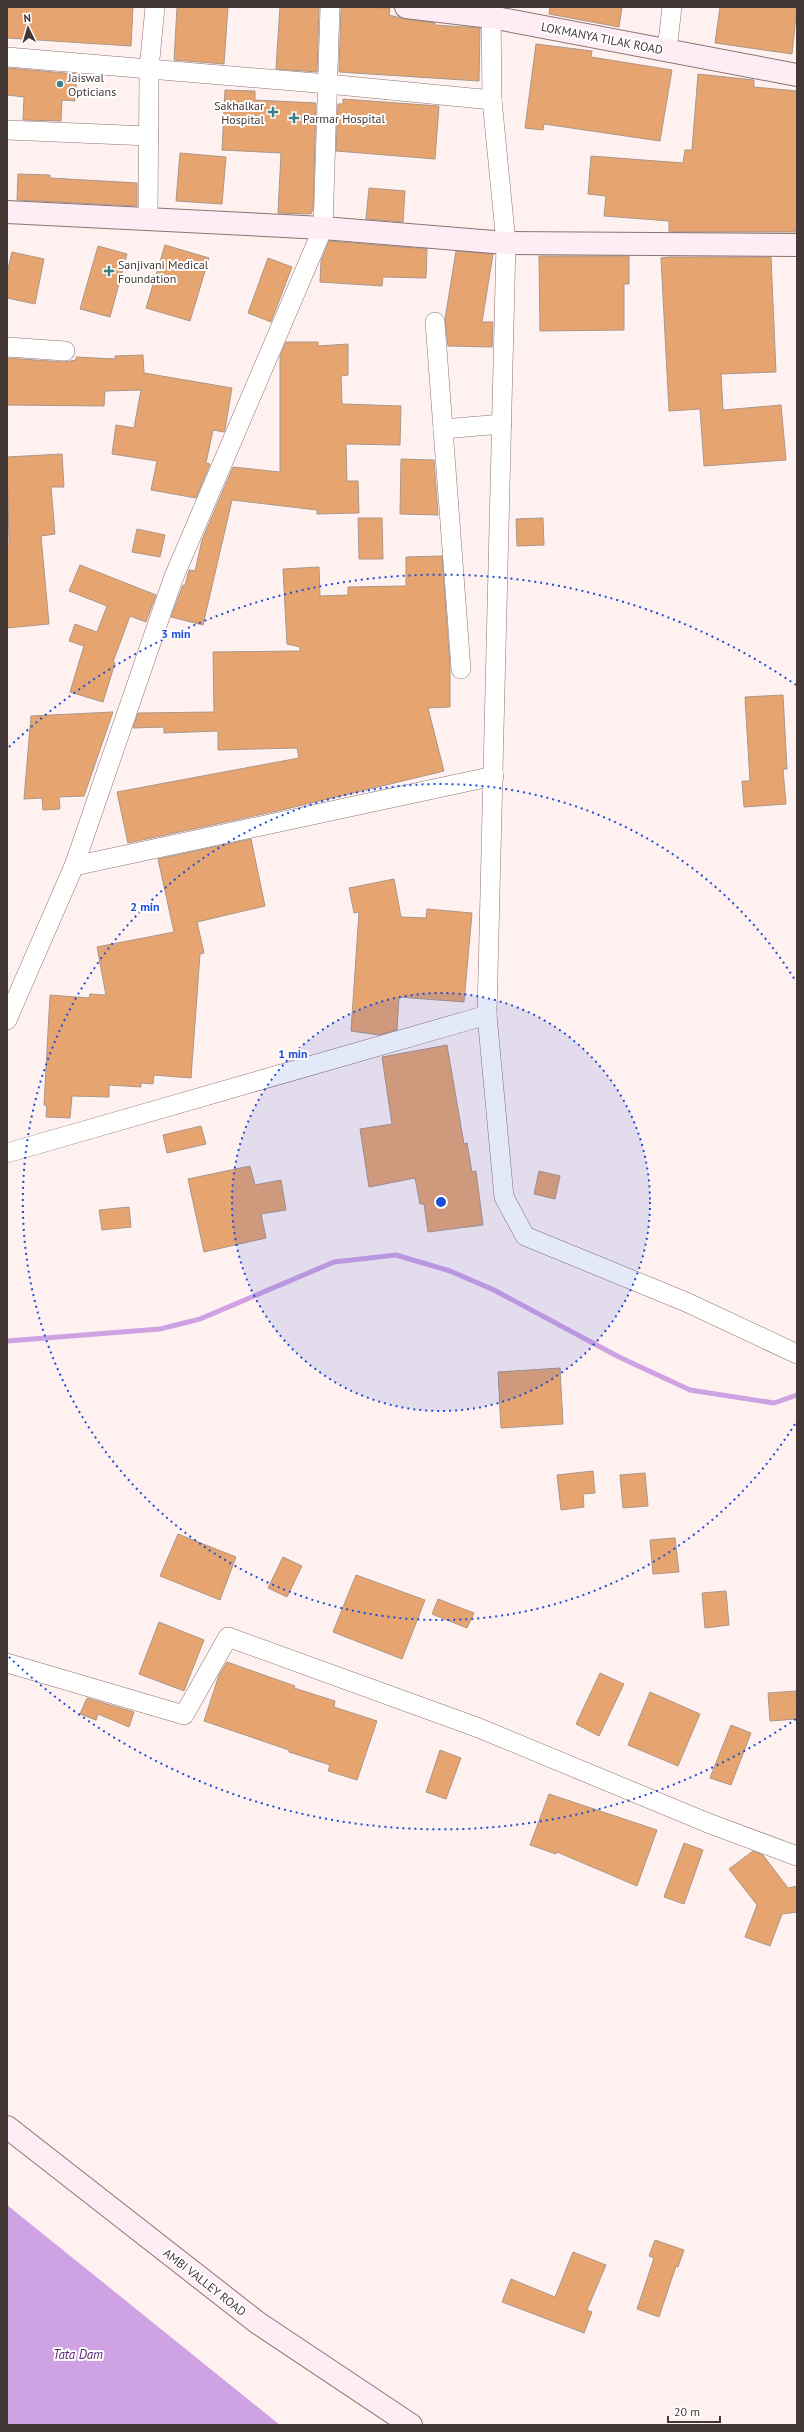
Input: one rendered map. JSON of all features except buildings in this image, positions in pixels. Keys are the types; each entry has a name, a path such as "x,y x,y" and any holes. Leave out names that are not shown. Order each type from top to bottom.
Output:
{"main road":[{"name":"LOKMANYA TILAK ROAD","path":"406,7 491,12 667,50 797,75"},
{"path":"7,212 323,228 506,243 797,245"},
{"name":"AMBI VALLEY ROAD","path":"7,2127 258,2323 411,2425"}],"street":[{"path":"148,219 149,69 155,7"},
{"path":"7,1020 74,866 173,579 323,228 330,7"},
{"path":"667,50 672,7"},
{"path":"491,12 492,100 506,243 487,1015 504,1197 525,1236 686,1302 797,1354"},
{"path":"7,57 328,84 492,100"},
{"path":"7,130 148,136"},
{"path":"435,322 461,668"},
{"path":"7,347 65,351"},
{"path":"443,429 502,424"},
{"path":"74,866 494,776"},
{"path":"7,1153 487,1015"},
{"path":"7,1663 184,1715 228,1637 479,1728 708,1823 797,1856"}],"water":[{"name":"Tata Dam","path":"7,2205 280,2425 7,2425"}],"waterway":[{"path":"7,1341 160,1329 200,1319 334,1262 396,1255 450,1271 494,1290 619,1357 690,1390 774,1403 797,1395"}],"place":[{"name":"Jaiswal Opticians","path":"60,84"},
{"name":"Sakhalkar Hospital","path":"273,112"},
{"name":"Parmar Hospital","path":"294,118"},
{"name":"Sanjivani Medical Foundation","path":"109,271"}]}
